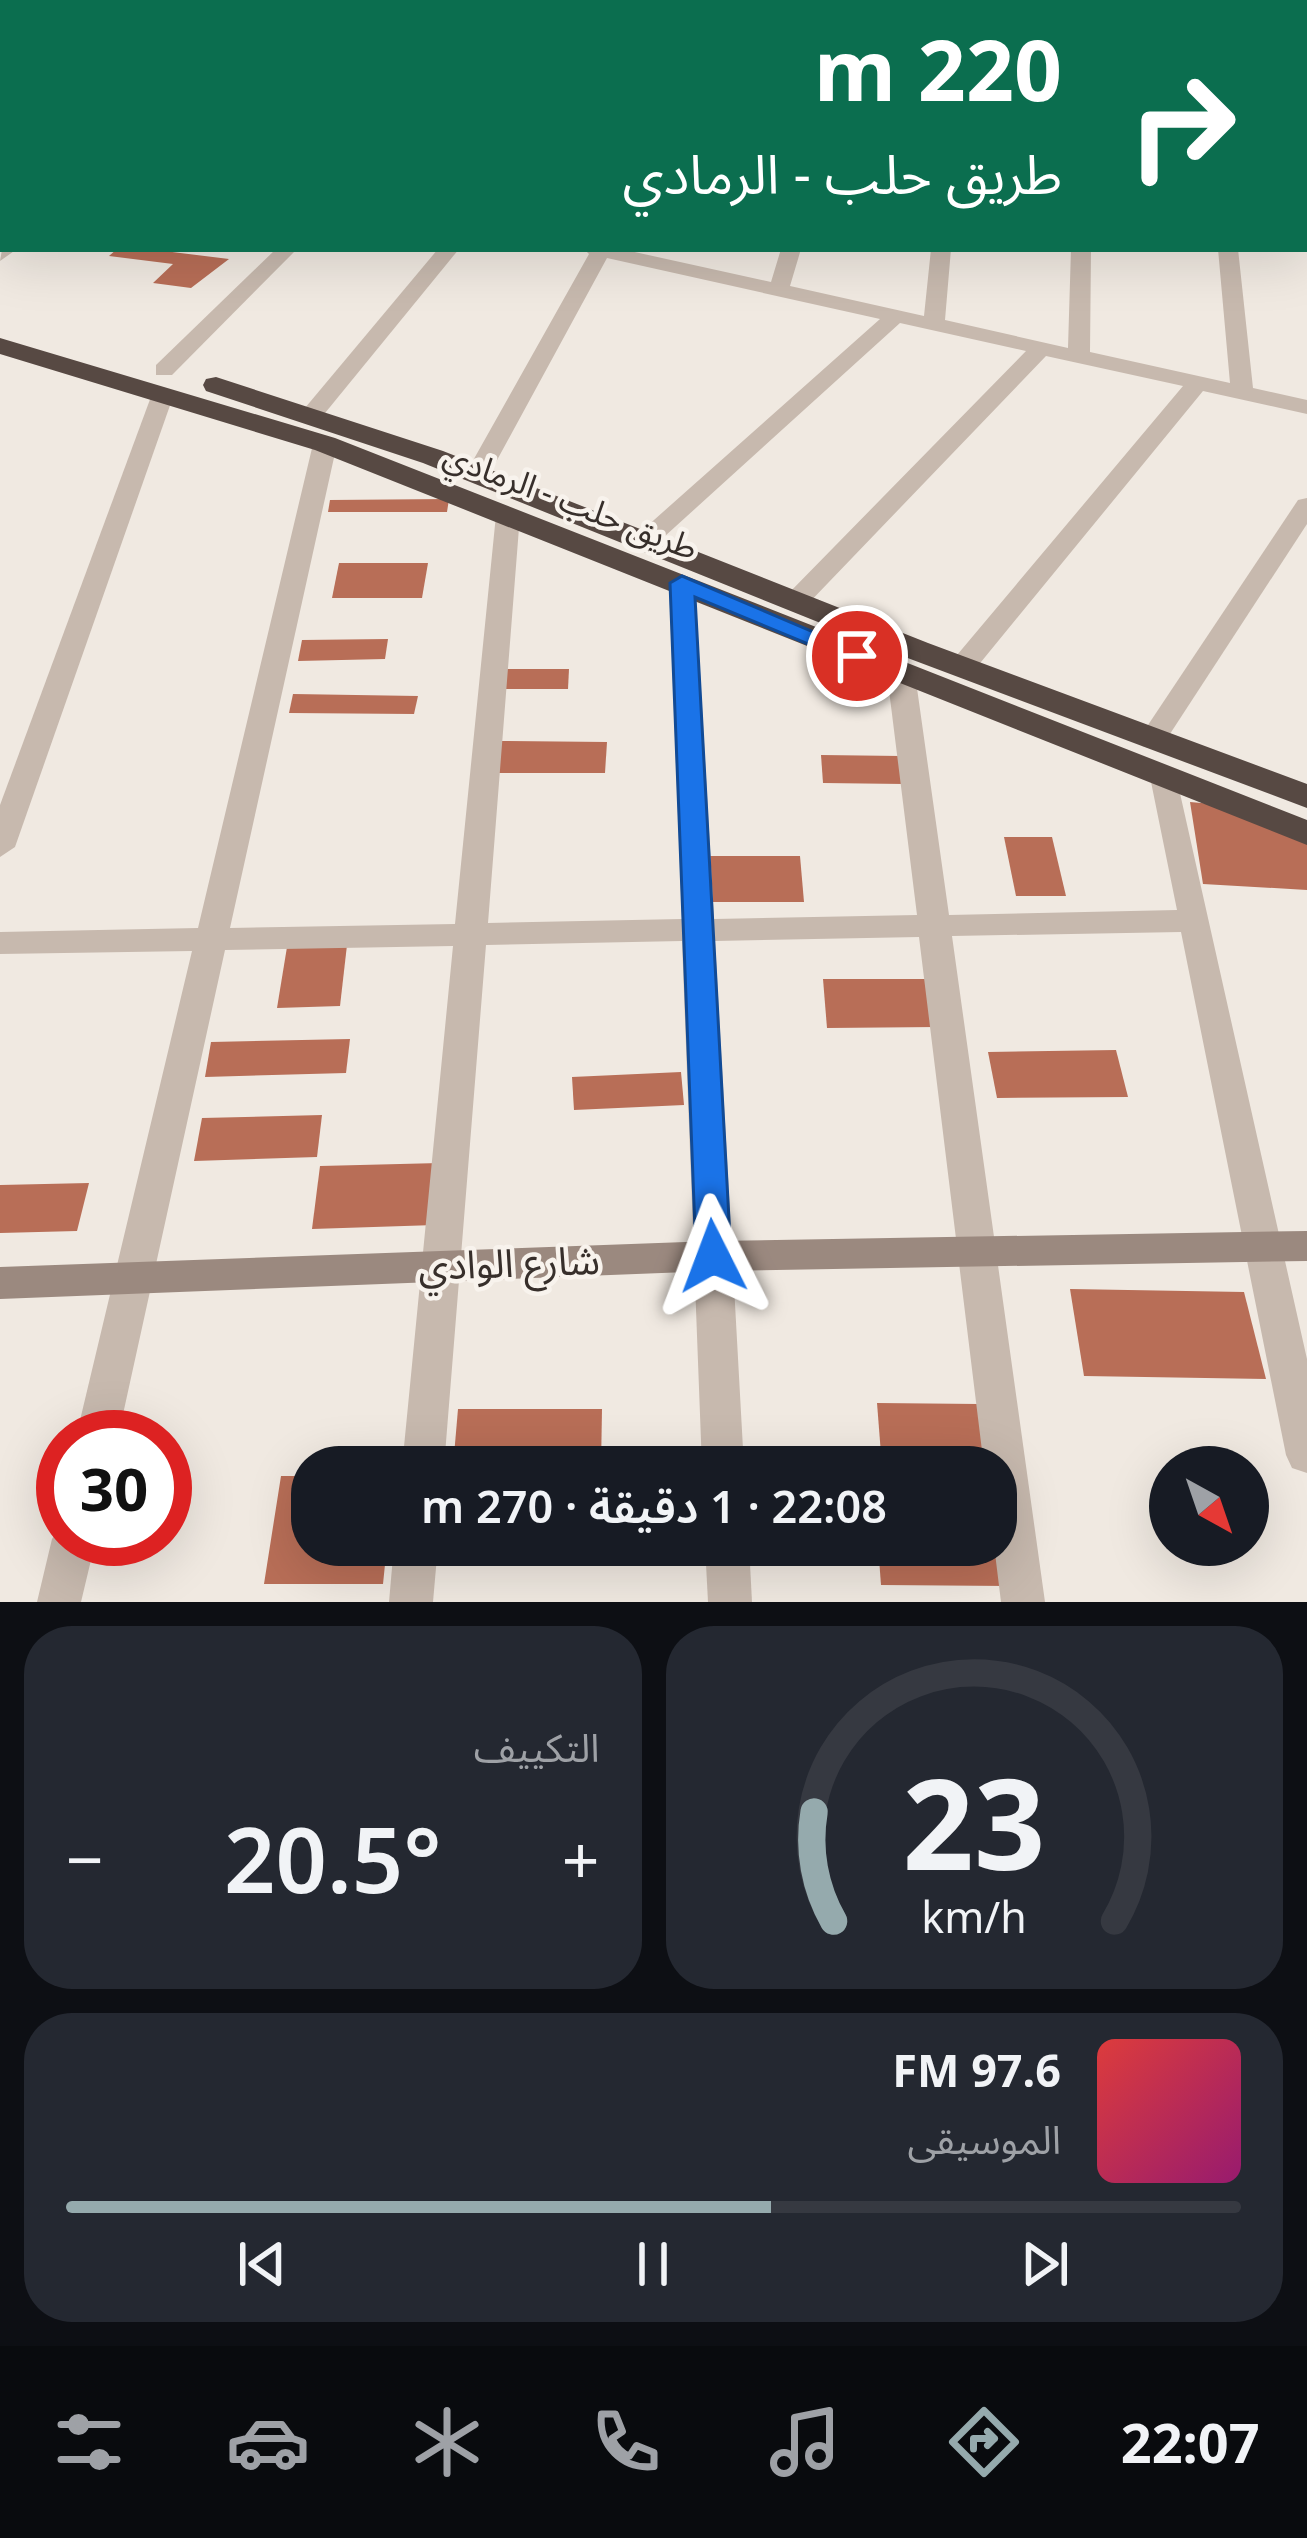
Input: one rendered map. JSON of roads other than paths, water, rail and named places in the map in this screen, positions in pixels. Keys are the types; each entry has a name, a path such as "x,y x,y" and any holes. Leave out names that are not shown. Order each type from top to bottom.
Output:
{"highway":[{"name":"طريق حلب - الرمادي","path":"0,324 164,382 478,473 795,602 1307,797"},
{"name":"طريق حلب - الرمادي","path":"0,346 164,382"},
{"name":"طريق حلب - الرمادي","path":"319,428 508,515 1307,832"}],"street":[{"path":"0,847 164,382 284,252"},
{"path":"103,1410 212,939 319,428 446,252"},
{"path":"478,473 598,252"},
{"path":"608,252 1307,407"},
{"path":"779,290 790,252"},
{"path":"934,325 941,252"},
{"path":"1078,357 1081,252"},
{"path":"1228,252 1242,393"},
{"path":"645,542 896,316"},
{"path":"795,602 1040,349"},
{"path":"962,667 1198,383"},
{"path":"1152,740 1307,505"},
{"path":"425,1446 508,515"},
{"path":"682,583 722,1446"},
{"path":"901,674 1023,1602"},
{"path":"1165,777 1307,1455"},
{"path":"0,943 1195,921"},
{"name":"شارع الوادي","path":"0,1283 713,1256 1307,1246"},
{"path":"59,1602 68,1566"},
{"path":"411,1602 414,1566"},
{"path":"728,1566 730,1602"}]}
